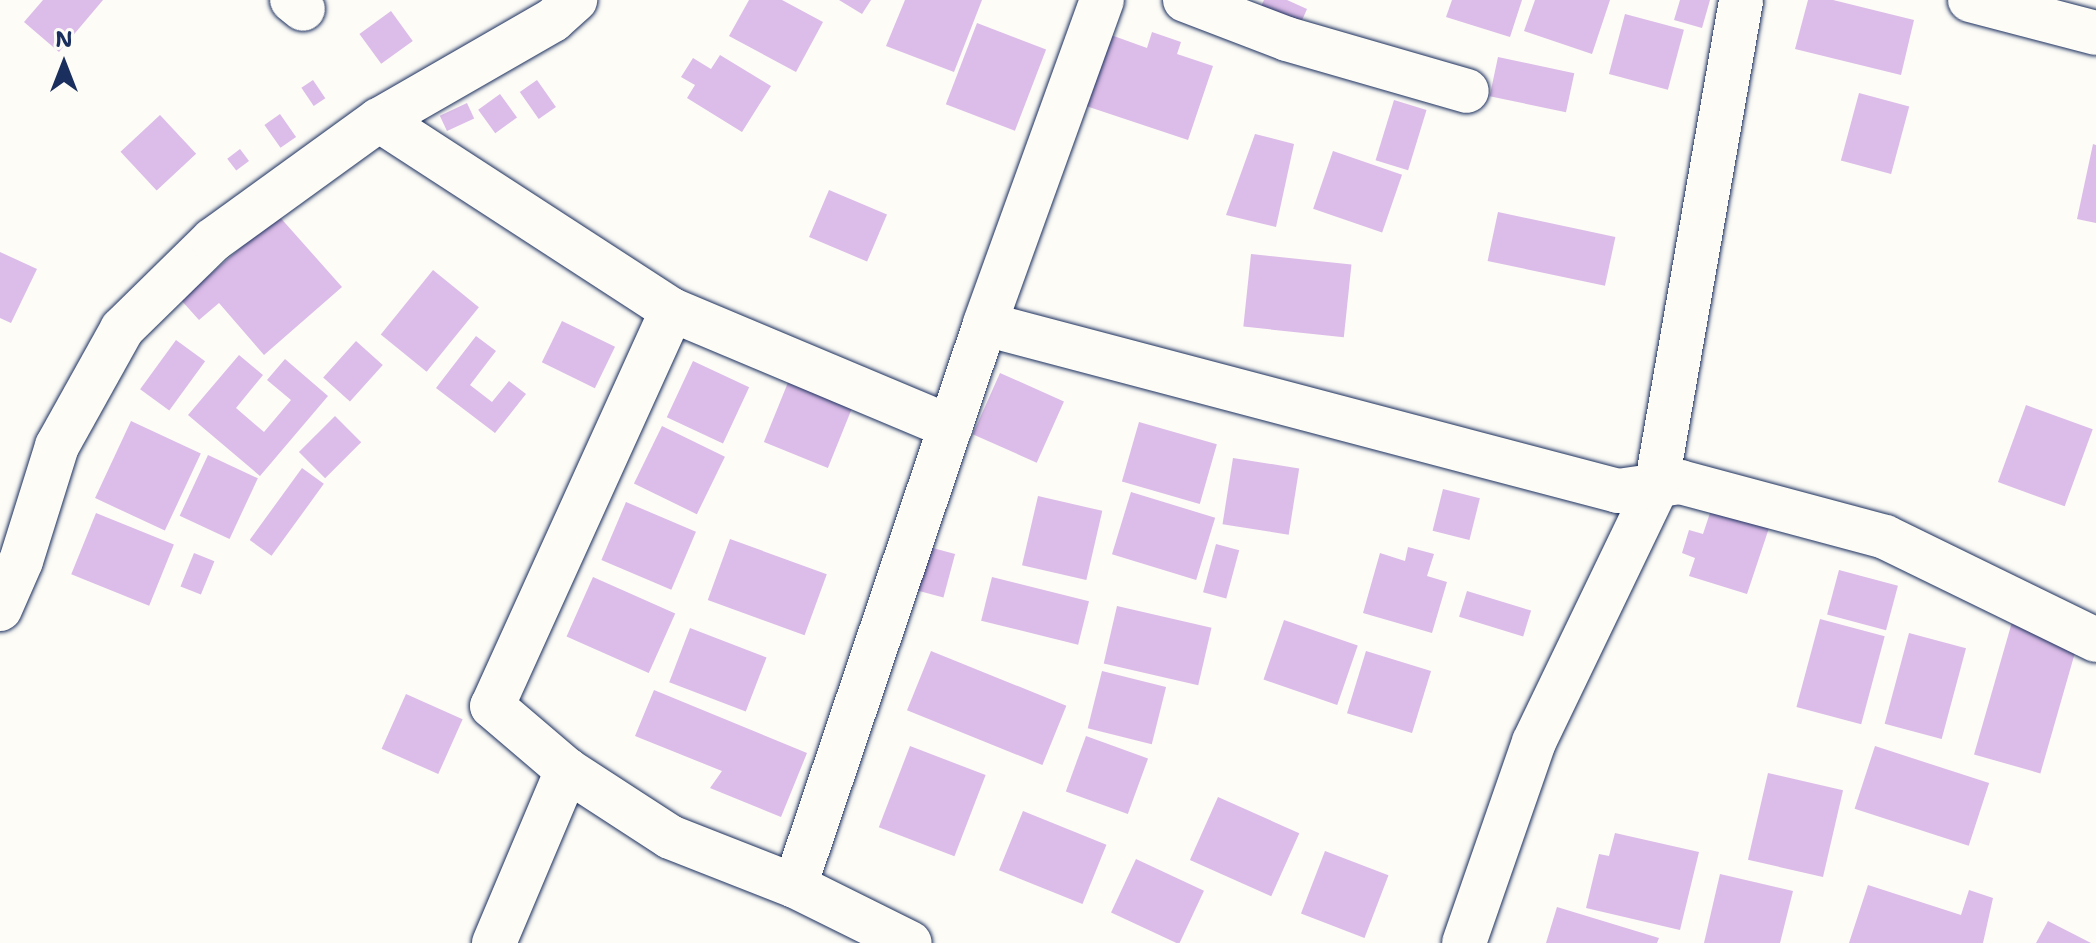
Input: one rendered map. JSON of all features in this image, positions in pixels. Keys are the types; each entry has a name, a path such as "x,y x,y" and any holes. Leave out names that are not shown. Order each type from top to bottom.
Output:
{"street":[{"path":"0,609 21,561 57,446 122,329 213,240 379,120 553,20 575,0"},
{"path":"795,886 985,324 1102,0"},
{"path":"1185,0 1287,39 1467,91"},
{"path":"1464,943 1534,742 1656,488 1741,0"},
{"path":"1970,0 2096,33"},
{"path":"379,120 672,310 950,427"},
{"path":"672,310 492,706 567,770 670,837 795,886 910,943"},
{"path":"985,324 1618,491 1656,488 1680,482 1885,537 2096,640"},
{"path":"494,943 567,770"}],"building":[{"path":"43,0 103,0 59,52 24,22"},
{"path":"749,0 782,0 823,22 796,72 729,36"},
{"path":"839,0 871,0 862,14"},
{"path":"905,0 982,0 954,72 886,46"},
{"path":"1264,0 1287,0 1307,9 1296,34 1256,17"},
{"path":"1452,0 1522,0 1510,37 1446,17"},
{"path":"1535,0 1610,0 1592,54 1524,31"},
{"path":"1680,0 1710,0 1702,28 1674,20"},
{"path":"1808,0 1833,0 1914,20 1901,75 1795,49"},
{"path":"391,11 413,41 381,64 359,34"},
{"path":"1625,14 1684,30 1668,90 1609,74"},
{"path":"977,23 1046,50 1015,131 946,104"},
{"path":"1152,32 1181,42 1177,54 1213,66 1188,140 1086,106 1111,35 1147,48"},
{"path":"720,55 771,86 742,132 687,98 695,85 681,77 693,58 711,69"},
{"path":"1498,57 1574,73 1566,112 1490,96"},
{"path":"313,80 325,98 314,106 301,88"},
{"path":"537,80 556,107 539,119 520,92"},
{"path":"1859,93 1909,106 1891,174 1841,161"},
{"path":"500,94 517,117 495,133 478,110"},
{"path":"1394,100 1427,110 1408,170 1376,160"},
{"path":"467,103 474,118 447,131 440,116"},
{"path":"280,114 296,137 280,148 264,125"},
{"path":"160,115 196,154 157,191 121,152"},
{"path":"1255,134 1294,144 1276,227 1226,215"},
{"path":"2093,144 2096,145 2096,223 2077,219"},
{"path":"240,149 249,161 236,171 227,159"},
{"path":"1333,151 1402,175 1382,232 1313,209"},
{"path":"829,190 887,215 867,262 809,237"},
{"path":"1498,212 1615,237 1605,286 1488,261"},
{"path":"278,215 342,287 264,355 219,303 199,320 181,300"},
{"path":"0,252 37,269 11,323 0,318"},
{"path":"1251,254 1351,265 1344,337 1243,327"},
{"path":"433,270 479,307 427,372 381,335"},
{"path":"562,321 615,347 595,388 542,362"},
{"path":"476,336 496,351 470,385 492,402 509,381 526,394 495,433 436,388"},
{"path":"176,340 205,361 169,411 140,389"},
{"path":"356,341 383,365 350,402 323,377"},
{"path":"239,355 263,375 236,408 264,432 291,400 267,380 285,359 328,396 260,476 188,415"},
{"path":"693,361 749,387 723,443 667,417"},
{"path":"1000,373 1064,401 1037,463 973,434"},
{"path":"789,380 853,406 828,468 764,442"},
{"path":"2026,405 2093,429 2065,506 1998,482"},
{"path":"335,416 361,442 325,478 299,452"},
{"path":"131,421 201,454 165,531 95,498"},
{"path":"1139,422 1217,444 1200,504 1122,482"},
{"path":"662,426 725,457 697,514 634,484"},
{"path":"208,455 258,478 230,539 180,516"},
{"path":"1233,458 1299,468 1289,535 1223,524"},
{"path":"302,468 324,484 272,556 250,540"},
{"path":"1443,489 1480,498 1469,540 1433,531"},
{"path":"1131,492 1215,518 1196,580 1112,554"},
{"path":"1038,496 1102,511 1086,580 1022,565"},
{"path":"626,502 696,532 671,590 601,560"},
{"path":"1712,507 1770,525 1747,594 1689,576 1695,558 1682,553 1689,530 1703,534"},
{"path":"96,513 174,544 149,606 71,574"},
{"path":"730,539 827,574 805,635 708,600"},
{"path":"1216,544 1239,550 1226,599 1203,592"},
{"path":"929,547 955,554 943,597 917,590"},
{"path":"1408,547 1434,554 1427,576 1447,582 1432,633 1363,613 1380,553 1405,561"},
{"path":"194,553 214,561 201,595 181,586"},
{"path":"1839,570 1898,586 1886,630 1827,614"},
{"path":"593,577 675,614 649,673 567,636"},
{"path":"992,577 1089,601 1078,645 981,621"},
{"path":"1467,591 1531,611 1523,636 1459,617"},
{"path":"1117,606 1212,628 1198,685 1104,663"},
{"path":"2014,615 2080,634 2040,773 1974,754"},
{"path":"1820,619 1885,636 1861,724 1796,707"},
{"path":"1284,620 1358,645 1337,705 1263,680"},
{"path":"690,628 767,657 746,712 669,682"},
{"path":"1909,633 1966,648 1942,739 1885,724"},
{"path":"931,651 1066,706 1042,765 907,710"},
{"path":"1366,651 1431,671 1412,733 1347,713"},
{"path":"1102,671 1166,687 1152,744 1088,728"},
{"path":"654,690 807,753 781,817 710,788 722,771 635,736"},
{"path":"406,694 463,719 438,774 382,749"},
{"path":"1086,736 1148,759 1128,814 1066,791"},
{"path":"910,746 986,775 954,856 879,827"},
{"path":"1875,746 1989,783 1969,846 1855,809"},
{"path":"1768,773 1843,790 1823,877 1748,860"},
{"path":"1218,797 1299,833 1271,896 1190,860"},
{"path":"1023,811 1106,845 1082,904 999,870"},
{"path":"1615,833 1699,852 1680,930 1586,908 1599,854 1609,856"},
{"path":"1325,851 1388,875 1364,938 1301,914"},
{"path":"1136,859 1204,891 1180,943 1111,912"},
{"path":"1720,874 1793,891 1780,943 1704,943"},
{"path":"1868,885 1961,915 1969,890 1993,898 1983,943 1849,943"},
{"path":"1557,907 1659,938 1657,943 1546,943"},
{"path":"2048,921 2091,943 2036,943"}]}
